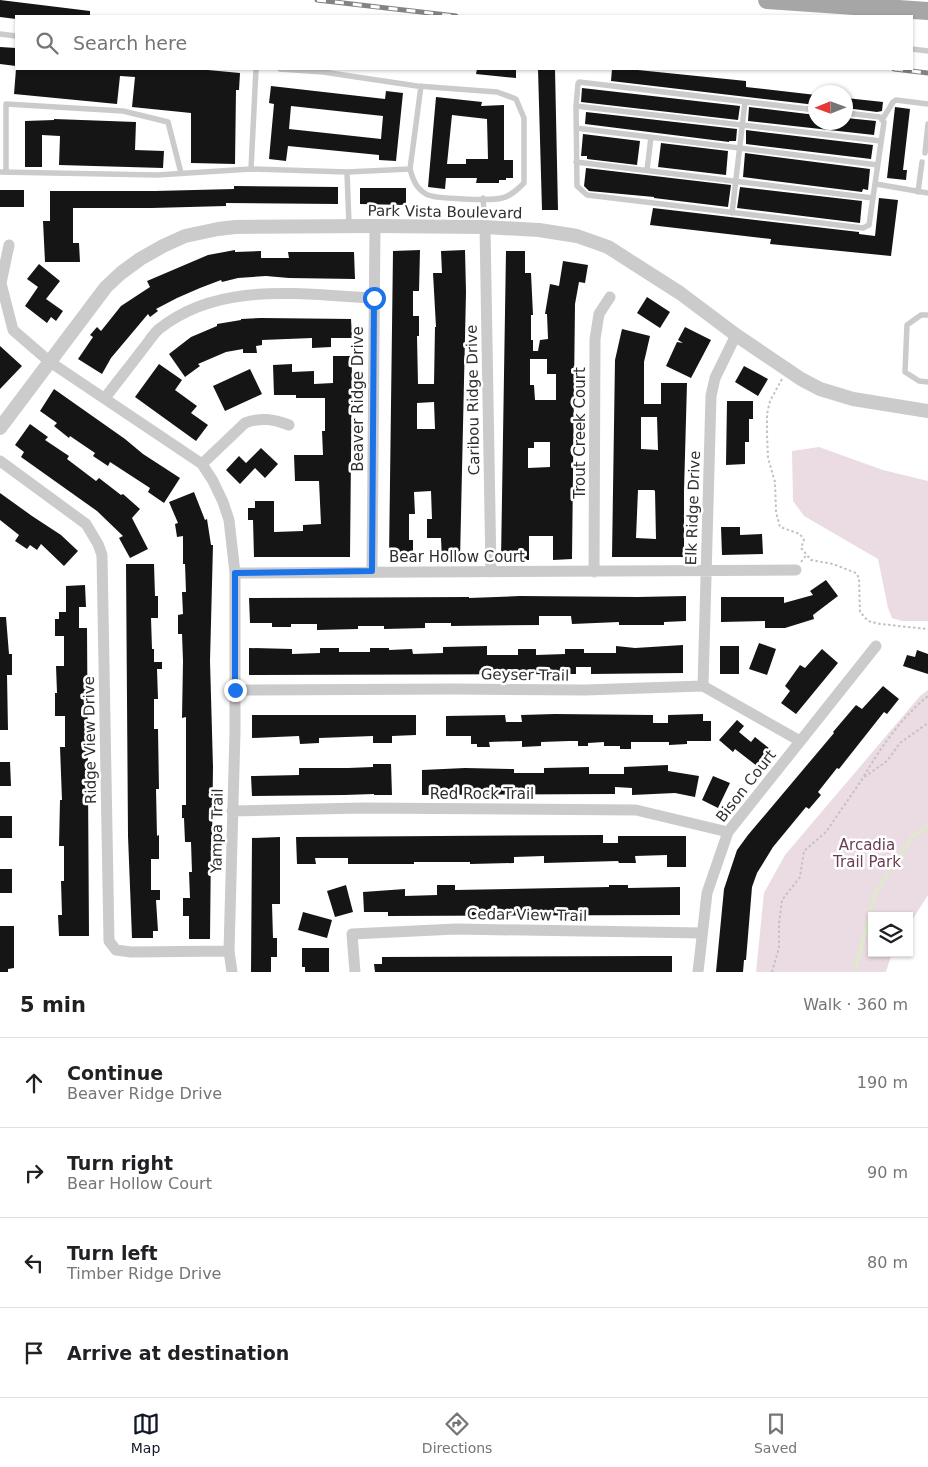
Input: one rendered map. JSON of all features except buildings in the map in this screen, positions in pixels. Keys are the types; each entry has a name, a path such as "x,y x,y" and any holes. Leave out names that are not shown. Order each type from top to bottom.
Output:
{"main road":[{"path":"767,0 886,8 926,7"}],"street":[{"name":"Beaver Ridge Drive","path":"372,571 375,226"},
{"name":"Park Vista Boulevard","path":"0,428 106,287 121,272 163,246 185,236 236,227 484,227 539,230 577,236 608,247 680,293 736,335 801,379 828,392 853,399 928,411"},
{"name":"Caribou Ridge Drive","path":"484,227 491,572"},
{"path":"9,245 2,283 13,330 50,362 202,464 213,481 229,520 235,573"},
{"path":"105,398 158,330 183,312 228,297 258,294 374,298"},
{"name":"Trout Creek Court","path":"594,572 595,339 599,314 610,297"},
{"name":"Elk Ridge Drive","path":"703,686 711,396 715,378 736,335"},
{"path":"202,464 245,423 266,418 289,425"},
{"name":"Ridge View Drive","path":"0,461 86,524 102,555 109,941 116,950 131,952 229,951"},
{"name":"Bear Hollow Court","path":"235,573 796,570"},
{"name":"Yampa Trail","path":"232,972 229,951 235,690 235,573"},
{"name":"Bison Court","path":"698,972 707,893 728,832 876,646"},
{"path":"703,686 800,741"},
{"name":"Geyser Trail","path":"235,690 585,690 703,686"},
{"name":"Red Rock Trail","path":"232,810 360,808 636,810 728,832"},
{"name":"Cedar View Trail","path":"355,972 352,934 456,929 702,933"}],"lane":[{"path":"0,34 15,36"},
{"path":"913,49 928,51"},
{"path":"251,169 256,70"},
{"path":"294,70 323,72 421,86 497,92 516,99 524,118 524,183 514,193 502,198 443,198 427,195 414,184 410,169 421,86"},
{"path":"808,109 579,82 576,106 577,186 587,195 863,228 869,225 884,122 880,117 853,114"},
{"path":"882,120 896,100 928,104"},
{"path":"732,213 745,102"},
{"path":"181,173 168,122 123,112 6,104 3,172 157,175 251,169 347,172 410,169"},
{"path":"576,106 882,141"},
{"path":"924,153 928,124"},
{"path":"576,128 878,165"},
{"path":"647,170 650,137"},
{"path":"576,162 873,198"},
{"path":"918,192 922,162"},
{"path":"347,172 349,226"},
{"path":"876,184 928,193"},
{"path":"482,198 484,227"},
{"path":"928,316 921,315 907,325 905,372 919,381 928,382"}],"path":[{"path":"788,370 770,401 767,414 768,458 775,482 776,512 780,527 800,534 804,540 801,548 810,560 833,564 856,573 859,578 860,612 868,621 928,629"},
{"path":"772,972 779,948 778,924 782,900 800,877 804,850 826,832 874,758 897,727 928,696"},
{"path":"862,778 887,761 900,743 928,723"}],"green space":[{"path":"819,447 883,470 928,481 928,621 902,621 892,618 888,608 878,559 804,516 793,501 792,451"},
{"name":"Arcadia Trail Park","path":"928,690 928,895 913,919 913,912 868,912 868,957 891,957 886,972 756,972 764,893 785,855 920,696"}],"waterway":[{"path":"855,972 875,893 913,836 928,826"}],"railway":[{"path":"317,0 447,15"},
{"path":"902,70 928,73"}],"route":[{"path":"235,690 235,573 372,571 374,298"}]}
